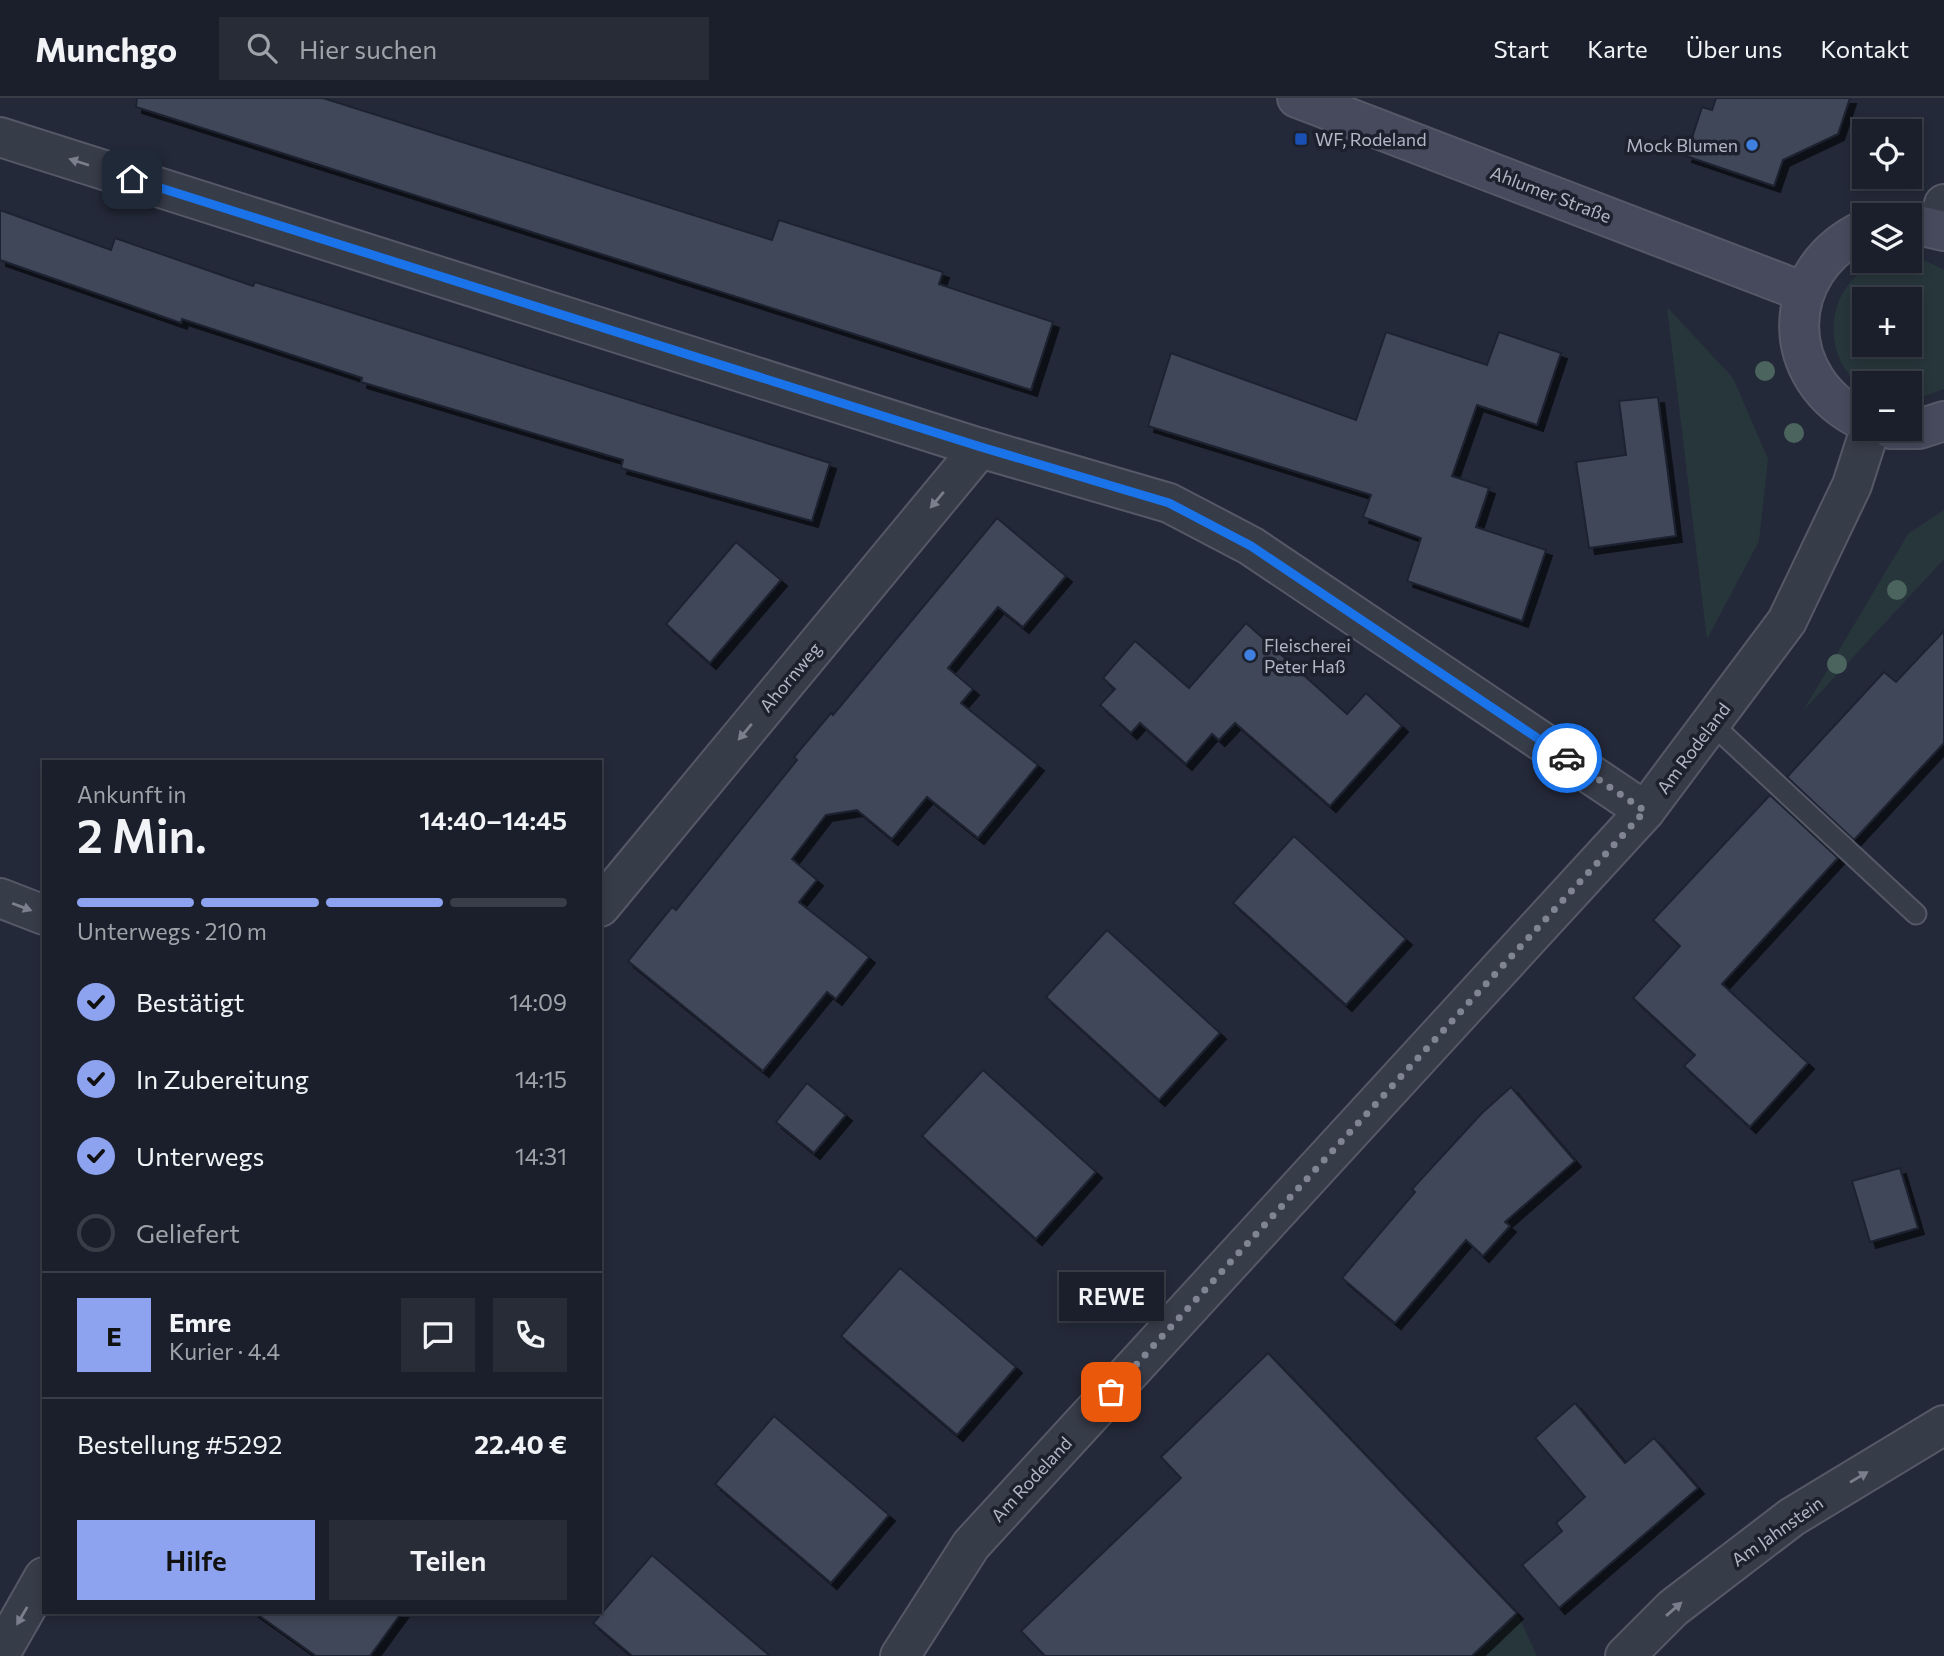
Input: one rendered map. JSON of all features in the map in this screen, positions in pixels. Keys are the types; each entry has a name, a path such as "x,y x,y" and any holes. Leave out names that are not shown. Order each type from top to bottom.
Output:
{"main road":[{"name":"Ahlumer Straße","path":"1297,98 1804,292"},
{"path":"1852,238 1828,253 1814,271 1804,292 1799,319 1800,347 1810,373 1825,396 1852,416"},
{"path":"1922,428 1944,421"}],"street":[{"path":"0,137 981,447 1169,503 1251,546 1645,811"},
{"name":"Am Rodeland","path":"900,1656 971,1545 1645,811 1787,621 1852,485 1866,441"},
{"name":"Ahornweg","path":"602,905 981,447"},
{"path":"0,898 42,914"},
{"name":"Am Jahnstein","path":"1625,1656 1673,1608 1792,1517 1944,1425"},
{"path":"0,1654 42,1580"}],"lane":[{"path":"1712,724 1916,914"}],"shaded area":[{"path":"1922,260 1944,270 1944,389 1922,397 1922,371 1852,371 1852,377 1849,374 1839,357 1834,338 1834,319 1839,300 1849,284 1861,273 1922,273"},
{"path":"1667,307 1733,378 1768,459 1759,541 1707,639"},
{"path":"1944,510 1944,559 1803,711 1908,534"},
{"path":"1517,1613 1537,1656 1472,1656"}],"building":[{"path":"137,98 323,98 772,240 779,220 943,272 939,284 1053,322 1031,390 136,107"},
{"name":"Mock Blumen","path":"1716,98 1850,98 1838,134 1783,160 1774,186 1686,156 1702,107 1712,110"},
{"path":"0,210 111,250 115,238 253,286 255,282 830,463 812,521 621,468 623,460 361,382 362,378 182,319 181,323 0,260"},
{"path":"1386,332 1487,365 1499,332 1561,353 1537,425 1477,405 1452,476 1489,488 1476,527 1546,550 1522,621 1407,581 1421,538 1363,517 1371,495 1148,426 1171,353 1356,420"},
{"path":"1658,397 1676,536 1589,548 1576,462 1626,455 1619,401"},
{"path":"997,518 1066,576 1023,627 998,607 948,668 973,689 961,703 1038,765 978,838 927,797 892,839 857,810 826,815 792,859 817,880 799,902 869,957 836,999 827,992 763,1071 628,961 672,907 676,910 797,760 794,757 831,713 833,715"},
{"path":"736,542 781,580 710,663 666,624"},
{"path":"1246,623 1347,714 1366,693 1402,726 1330,806 1235,723 1219,740 1212,734 1186,764 1140,723 1131,733 1100,705 1115,689 1103,678 1135,641 1189,688"},
{"path":"1944,631 1944,743 1854,840 1787,777 1884,672 1896,682"},
{"path":"1770,795 1838,858 1722,984 1808,1063 1750,1127 1684,1066 1695,1055 1633,998 1680,946 1653,920"},
{"path":"1294,836 1406,939 1346,1005 1233,903"},
{"path":"1107,930 1220,1033 1159,1100 1046,997"},
{"path":"983,1070 1096,1172 1036,1239 922,1136"},
{"path":"807,1083 846,1115 814,1153 776,1122"},
{"path":"1511,1087 1575,1161 1505,1222 1510,1226 1483,1256 1466,1240 1395,1323 1342,1278 1415,1192 1412,1189 1482,1113"},
{"path":"1900,1168 1918,1228 1870,1242 1852,1181"},
{"path":"900,1268 1016,1367 957,1435 841,1336"},
{"path":"1268,1353 1517,1613 1472,1656 1045,1656 1021,1631 1181,1478 1161,1457"},
{"path":"1575,1403 1625,1463 1654,1438 1698,1488 1559,1608 1522,1565 1562,1531 1556,1523 1585,1497 1535,1438"},
{"path":"774,1416 889,1515 831,1583 715,1484"},
{"path":"652,1555 770,1656 632,1656 593,1623"},
{"path":"257,1614 401,1614 370,1656 316,1656"}],"way so far":[{"path":"1111,1392 1645,811 1567,758"}],"place":[{"name":"WF, Rodeland","path":"1301,139"},
{"name":"Mock Blumen","path":"1752,145"},
{"name":"Fleischerei Peter Haß","path":"1250,655"},
{"name":"REWE","path":"1111,1392"}],"route":[{"path":"132,179 981,447 1169,503 1251,546 1567,758"}]}
